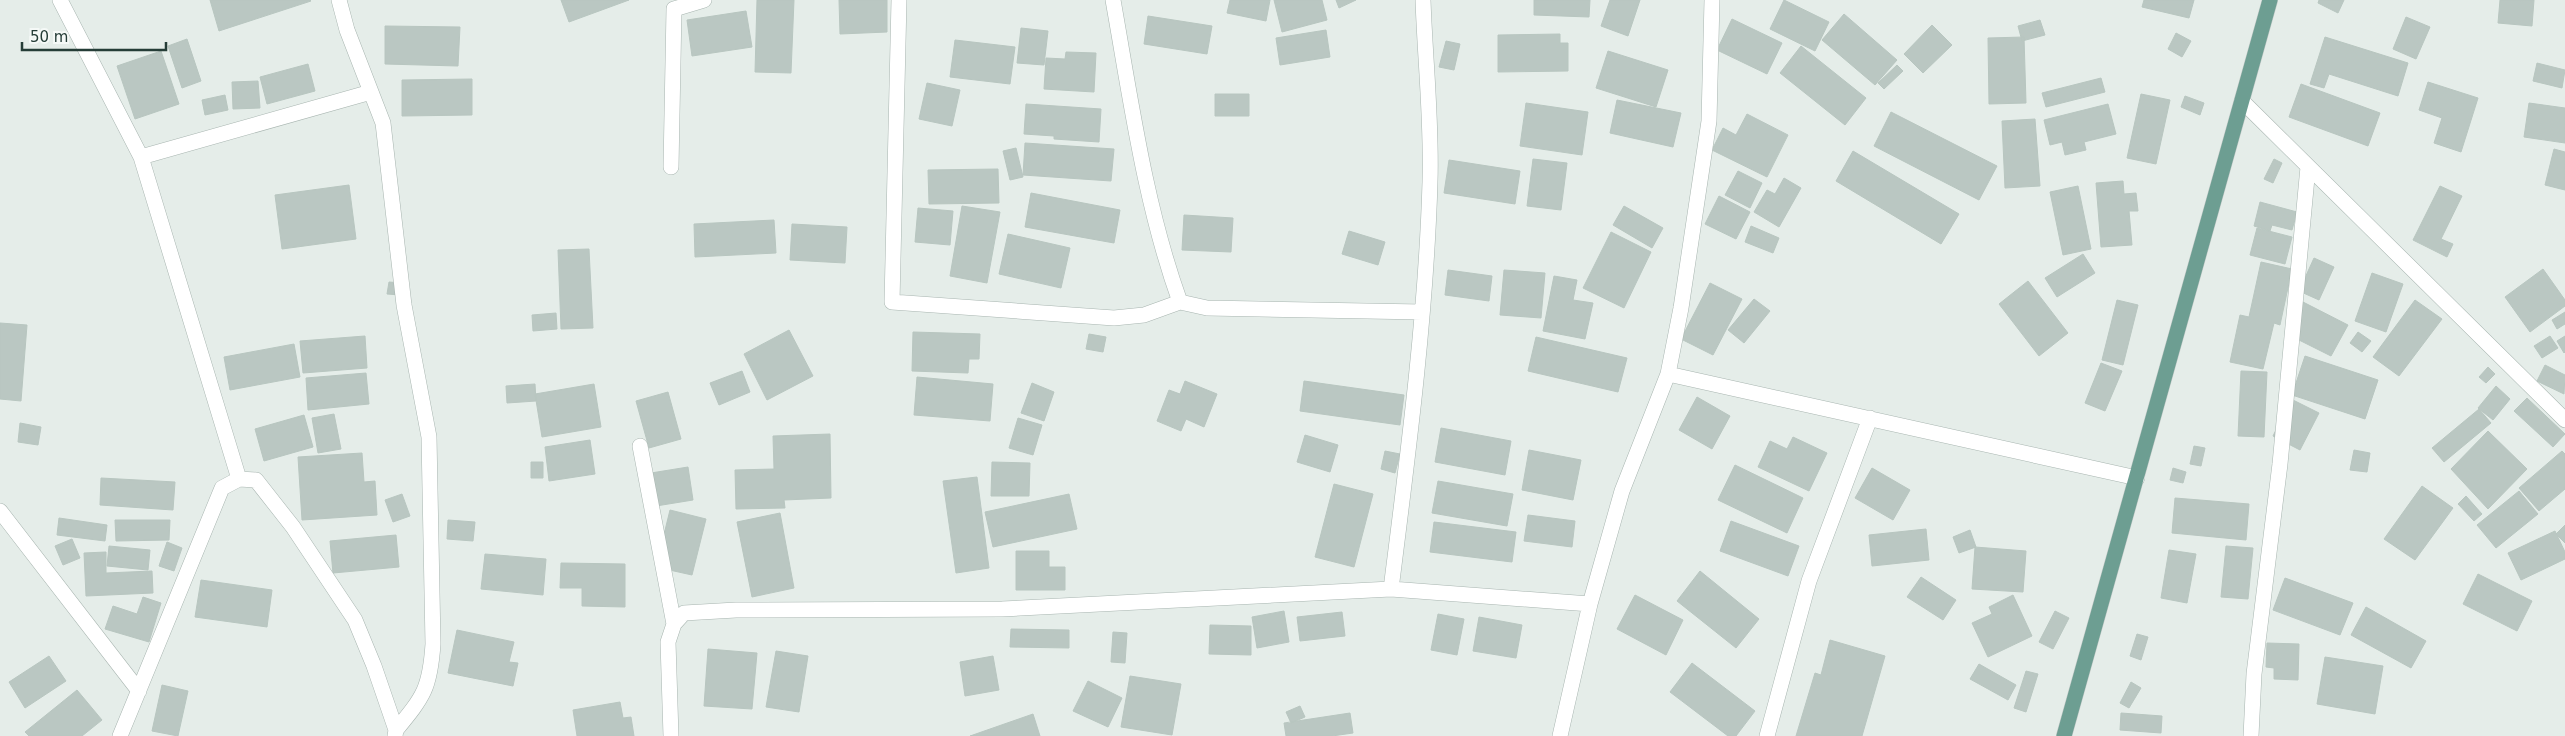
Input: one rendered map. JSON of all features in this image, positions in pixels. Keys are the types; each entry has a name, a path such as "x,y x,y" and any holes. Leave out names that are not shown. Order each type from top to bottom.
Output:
{"main road":[{"path":"2064,736 2270,0"}],"street":[{"path":"60,0 141,157 239,479"},
{"path":"339,0 347,30 383,123 404,305 429,437 433,644 431,673 422,698 396,733"},
{"path":"671,167 673,5 704,0"},
{"path":"898,0 892,302 1114,318 1144,315 1180,302 1207,308 1422,312"},
{"path":"1113,0 1140,153 1170,273 1180,302"},
{"path":"1391,589 1422,312 1430,180 1423,0"},
{"path":"1560,736 1590,604 1622,491 1668,374 1682,308 1709,121 1712,0"},
{"path":"141,157 371,92"},
{"path":"2242,101 2565,420"},
{"path":"2251,736 2254,674 2280,464 2308,167"},
{"path":"1668,374 2137,478"},
{"path":"1767,736 1809,581 1870,418"},
{"path":"640,446 674,624"},
{"path":"120,736 222,488 239,479 256,480 294,528 355,620 374,666 396,733"},
{"path":"0,511 139,691"},
{"path":"671,736 668,642 674,624 684,612 1002,609 1391,589 1590,604"}],"building":[{"path":"210,0 310,0 311,1 219,31"},
{"path":"561,0 629,0 569,22"},
{"path":"757,0 794,0 791,73 755,72"},
{"path":"839,0 887,0 887,32 840,34"},
{"path":"1230,0 1270,0 1266,21 1227,13"},
{"path":"1274,0 1322,0 1327,20 1282,32"},
{"path":"1336,0 1356,0 1339,8"},
{"path":"1534,0 1590,0 1589,17 1534,15"},
{"path":"1610,0 1640,0 1628,36 1601,26"},
{"path":"1784,0 1829,22 1815,51 1770,29"},
{"path":"2144,0 2194,0 2189,18 2142,7"},
{"path":"2319,0 2344,0 2338,13 2318,3"},
{"path":"2500,0 2534,0 2532,26 2498,23"},
{"path":"746,11 752,47 692,56 687,20"},
{"path":"1844,14 1897,60 1875,85 1822,40"},
{"path":"1148,16 1212,26 1207,54 1144,44"},
{"path":"2406,17 2430,27 2416,59 2393,49"},
{"path":"1732,19 1782,43 1767,74 1717,50"},
{"path":"2040,20 2045,35 2022,41 2018,26"},
{"path":"1932,25 1952,45 1923,73 1904,54"},
{"path":"385,26 460,27 458,66 385,64"},
{"path":"1021,28 1048,31 1044,65 1017,63"},
{"path":"1326,30 1330,57 1280,65 1276,38"},
{"path":"2176,33 2191,41 2182,57 2168,49"},
{"path":"1560,34 1560,43 1568,43 1568,71 1498,72 1498,35"},
{"path":"2024,37 2026,103 1989,104 1988,38"},
{"path":"2325,37 2408,63 2398,96 2329,74 2324,88 2310,84"},
{"path":"187,39 201,81 182,88 168,46"},
{"path":"955,40 1015,47 1010,84 950,77"},
{"path":"1446,41 1460,44 1454,70 1439,67"},
{"path":"1801,46 1866,98 1845,125 1780,73"},
{"path":"161,51 179,104 135,119 117,66"},
{"path":"1608,51 1668,70 1656,107 1596,88"},
{"path":"1066,52 1096,53 1094,92 1044,89 1046,58 1065,59"},
{"path":"2537,63 2565,70 2562,88 2533,81"},
{"path":"308,64 315,91 267,104 260,77"},
{"path":"1897,65 1903,71 1884,89 1878,83"},
{"path":"2101,78 2105,92 2046,107 2042,93"},
{"path":"472,79 472,115 402,116 402,80"},
{"path":"258,81 260,108 233,109 232,82"},
{"path":"2428,82 2478,98 2461,152 2434,143 2442,118 2419,110"},
{"path":"927,83 960,90 952,126 919,119"},
{"path":"2301,84 2380,113 2368,146 2289,117"},
{"path":"1215,94 1249,94 1249,116 1215,116"},
{"path":"2141,94 2170,100 2156,164 2127,158"},
{"path":"225,95 228,110 205,115 202,100"},
{"path":"2185,96 2204,103 2200,115 2181,107"},
{"path":"1617,100 1681,113 1673,147 1610,133"},
{"path":"1526,103 1588,112 1582,155 1520,146"},
{"path":"2529,103 2565,108 2565,143 2524,137"},
{"path":"1026,104 1101,109 1099,142 1054,139 1054,136 1024,134"},
{"path":"2108,104 2116,134 2084,142 2086,150 2065,155 2062,142 2050,145 2044,120"},
{"path":"1891,112 1997,166 1979,200 1874,146"},
{"path":"1747,114 1788,135 1767,177 1712,150 1723,128 1736,135"},
{"path":"2035,119 2040,186 2005,188 2002,121"},
{"path":"1025,143 1114,149 1111,181 1023,175"},
{"path":"1016,148 1023,177 1010,180 1003,151"},
{"path":"2554,149 2565,152 2565,190 2545,185"},
{"path":"1853,151 1959,214 1941,244 1836,181"},
{"path":"1533,159 1567,163 1561,210 1527,206"},
{"path":"2274,159 2282,163 2273,183 2264,179"},
{"path":"1449,160 1520,171 1515,204 1444,193"},
{"path":"998,169 999,203 929,204 928,170"},
{"path":"1738,171 1762,183 1750,208 1725,195"},
{"path":"1784,178 1801,188 1779,227 1754,212 1767,190 1775,194"},
{"path":"2123,181 2124,194 2136,193 2138,211 2129,211 2132,245 2101,247 2096,183"},
{"path":"349,185 356,239 282,249 275,195"},
{"path":"2078,186 2091,249 2063,255 2050,192"},
{"path":"2440,186 2462,196 2441,239 2453,244 2447,257 2413,240"},
{"path":"1031,193 1120,210 1114,243 1025,227"},
{"path":"1719,196 1750,212 1736,239 1705,224"},
{"path":"2260,202 2297,212 2292,230 2272,225 2270,231 2254,226"},
{"path":"962,206 1000,212 987,283 950,276"},
{"path":"1624,206 1663,228 1652,248 1613,225"},
{"path":"918,208 953,211 950,245 915,242"},
{"path":"1184,215 1233,218 1231,252 1182,250"},
{"path":"774,220 776,253 695,257 694,224"},
{"path":"792,224 847,227 845,263 790,260"},
{"path":"1751,226 1779,238 1773,253 1745,242"},
{"path":"2257,228 2292,237 2285,264 2250,255"},
{"path":"1349,231 1385,242 1378,265 1342,254"},
{"path":"1611,232 1651,252 1624,308 1583,288"},
{"path":"1008,234 1070,248 1061,288 999,274"},
{"path":"589,249 593,328 561,329 558,250"},
{"path":"2083,254 2095,273 2057,297 2045,278"},
{"path":"2314,258 2334,267 2319,300 2299,291"},
{"path":"2261,262 2292,269 2280,325 2274,323 2263,369 2230,362 2240,315 2249,317"},
{"path":"2543,269 2565,300 2565,306 2530,332 2505,297"},
{"path":"1448,270 1492,276 1489,301 1445,295"},
{"path":"1504,270 1545,273 1541,318 1500,315"},
{"path":"2372,273 2403,284 2386,332 2355,321"},
{"path":"1554,276 1577,280 1573,300 1593,303 1585,339 1543,331"},
{"path":"2028,281 2068,333 2039,356 1999,304"},
{"path":"389,282 402,283 401,295 387,294"},
{"path":"1710,283 1742,299 1713,355 1681,339"},
{"path":"1754,299 1770,311 1744,343 1728,330"},
{"path":"2117,300 2138,305 2123,365 2102,360"},
{"path":"2415,300 2442,319 2399,376 2373,357"},
{"path":"2303,302 2348,325 2331,356 2287,334"},
{"path":"2565,312 2565,324 2557,329 2552,320"},
{"path":"556,313 557,329 533,331 532,315"},
{"path":"0,323 27,325 21,401 0,399"},
{"path":"789,330 813,376 767,400 744,354"},
{"path":"913,332 980,334 979,359 969,359 968,373 912,371"},
{"path":"2358,332 2371,341 2362,352 2350,343"},
{"path":"1089,334 1106,337 1103,352 1086,349"},
{"path":"365,336 367,368 303,373 300,341"},
{"path":"2550,336 2558,348 2542,358 2534,346"},
{"path":"2565,336 2565,352 2564,353 2557,341"},
{"path":"1536,337 1627,358 1618,392 1528,371"},
{"path":"294,344 300,377 230,390 224,357"},
{"path":"2305,356 2378,380 2365,419 2292,395"},
{"path":"2101,363 2122,371 2105,411 2085,403"},
{"path":"2545,365 2565,375 2564,394 2537,381"},
{"path":"2488,367 2495,374 2486,383 2479,377"},
{"path":"742,371 750,392 719,405 710,383"},
{"path":"2241,371 2267,372 2264,437 2238,436"},
{"path":"366,373 369,404 308,410 306,378"},
{"path":"917,377 993,384 990,421 914,415"},
{"path":"1185,381 1217,394 1204,427 1186,419 1181,431 1157,421 1169,390 1180,394"},
{"path":"1304,381 1404,395 1400,425 1300,411"},
{"path":"1032,383 1054,392 1044,421 1021,413"},
{"path":"535,384 536,401 507,403 506,386"},
{"path":"594,384 601,427 542,437 535,394"},
{"path":"2496,386 2510,399 2493,420 2478,408"},
{"path":"668,392 681,439 649,448 636,401"},
{"path":"1697,397 1730,416 1712,449 1679,430"},
{"path":"2527,398 2565,434 2553,447 2514,411"},
{"path":"2291,399 2319,413 2300,450 2273,436"},
{"path":"2479,409 2491,423 2444,462 2432,448"},
{"path":"334,414 341,449 318,453 312,418"},
{"path":"304,415 313,447 264,461 255,429"},
{"path":"1018,418 1042,425 1033,455 1009,448"},
{"path":"20,423 41,427 38,445 18,442"},
{"path":"1441,428 1511,441 1505,475 1435,462"},
{"path":"2488,431 2527,469 2488,509 2451,469"},
{"path":"830,434 831,498 784,500 785,508 736,509 735,470 774,469 773,436"},
{"path":"1305,435 1338,445 1330,472 1297,462"},
{"path":"1793,437 1827,453 1809,491 1758,467 1770,441 1787,449"},
{"path":"590,440 595,474 549,481 545,447"},
{"path":"2194,446 2205,448 2201,466 2190,464"},
{"path":"1529,450 1581,460 1573,500 1522,490"},
{"path":"2354,450 2370,453 2367,472 2350,470"},
{"path":"1385,451 1400,454 1395,473 1381,469"},
{"path":"2562,451 2565,454 2565,489 2539,511 2519,488"},
{"path":"362,453 364,482 375,481 377,515 302,520 298,457"},
{"path":"531,462 543,462 543,478 531,478"},
{"path":"992,462 1030,463 1029,496 991,496"},
{"path":"1735,465 1803,498 1787,533 1718,500"},
{"path":"688,467 693,500 656,506 651,473"},
{"path":"1872,468 1910,490 1893,520 1855,498"},
{"path":"2173,468 2186,472 2183,483 2170,480"},
{"path":"977,477 989,568 956,573 943,481"},
{"path":"101,478 175,482 173,510 100,505"},
{"path":"1438,481 1513,494 1507,526 1432,513"},
{"path":"1334,484 1373,494 1354,567 1315,557"},
{"path":"2422,486 2453,508 2415,560 2384,539"},
{"path":"2519,491 2538,514 2496,548 2477,525"},
{"path":"402,494 410,516 393,522 385,500"},
{"path":"1069,494 1077,529 993,547 985,512"},
{"path":"2466,496 2482,514 2474,521 2458,504"},
{"path":"2175,498 2249,504 2246,540 2172,533"},
{"path":"670,510 706,519 692,575 656,567"},
{"path":"780,513 794,588 752,597 737,522"},
{"path":"1528,515 1575,521 1572,547 1524,541"},
{"path":"59,518 107,525 105,541 57,535"},
{"path":"115,520 170,520 169,540 116,541"},
{"path":"448,520 475,522 473,541 447,539"},
{"path":"1731,521 1799,546 1788,576 1720,551"},
{"path":"1434,522 1516,532 1512,562 1430,552"},
{"path":"2565,525 2565,543 2556,534"},
{"path":"1926,529 1929,560 1872,566 1869,535"},
{"path":"1970,530 1976,547 1959,553 1953,537"},
{"path":"2555,531 2565,552 2565,559 2521,580 2508,553"},
{"path":"396,535 399,567 333,573 330,541"},
{"path":"72,539 80,558 63,565 55,546"},
{"path":"167,542 182,548 174,571 159,566"},
{"path":"109,546 150,550 148,570 107,566"},
{"path":"2226,546 2253,548 2248,599 2221,597"},
{"path":"1975,547 2026,551 2023,592 1972,589"},
{"path":"2169,550 2196,554 2187,603 2161,598"},
{"path":"1016,551 1049,551 1049,567 1065,567 1065,590 1016,590"},
{"path":"106,552 106,573 152,571 153,593 86,596 84,553"},
{"path":"485,554 546,559 543,595 481,589"},
{"path":"561,563 625,564 625,607 582,606 582,588 560,588"},
{"path":"1700,571 1759,619 1736,648 1677,601"},
{"path":"2478,574 2532,601 2517,631 2463,604"},
{"path":"1921,577 1956,600 1943,620 1907,597"},
{"path":"2285,578 2353,603 2340,635 2273,610"},
{"path":"201,580 272,590 267,627 195,617"},
{"path":"1635,595 1683,620 1666,655 1617,629"},
{"path":"2013,595 2032,636 1988,657 1972,623 1992,614 1989,607"},
{"path":"143,597 161,603 149,642 105,629 113,606 137,614"},
{"path":"2366,607 2426,641 2411,668 2351,635"},
{"path":"1284,611 1289,642 1257,648 1252,617"},
{"path":"2055,611 2069,618 2053,649 2039,642"},
{"path":"1342,612 1345,636 1300,641 1297,617"},
{"path":"1438,614 1464,619 1457,655 1431,650"},
{"path":"1479,617 1522,625 1516,658 1473,651"},
{"path":"1210,625 1251,626 1251,655 1209,654"},
{"path":"1011,629 1069,630 1069,648 1010,647"},
{"path":"457,630 514,642 509,662 518,663 513,686 448,673"},
{"path":"1113,632 1127,633 1125,663 1111,662"},
{"path":"2137,634 2148,637 2141,660 2130,656"},
{"path":"1830,640 1885,656 1862,736 1796,736 1815,673 1821,675"},
{"path":"2267,643 2299,644 2298,680 2274,679 2274,668 2266,667"},
{"path":"708,649 757,653 752,709 704,706"},
{"path":"776,651 808,656 799,712 766,707"},
{"path":"49,656 66,681 25,708 9,682"},
{"path":"993,656 999,690 965,696 960,662"},
{"path":"2325,657 2383,666 2375,714 2317,704"},
{"path":"1692,663 1755,711 1736,736 1728,736 1670,692"},
{"path":"1979,664 2016,685 2008,700 1970,679"},
{"path":"2026,671 2038,674 2026,712 2014,708"},
{"path":"1130,676 1181,684 1172,735 1121,727"},
{"path":"1088,681 1122,698 1108,727 1073,711"},
{"path":"2131,682 2141,688 2129,708 2120,703"},
{"path":"162,685 188,691 178,736 152,731"},
{"path":"77,690 102,720 82,736 29,736 25,732"},
{"path":"620,702 623,718 631,717 634,736 577,736 573,710"},
{"path":"1300,706 1305,717 1291,723 1286,712"},
{"path":"1350,713 1353,733 1332,736 1286,736 1284,723"},
{"path":"2121,713 2162,716 2161,733 2120,730"},
{"path":"1033,714 1040,736 970,736"}]}
